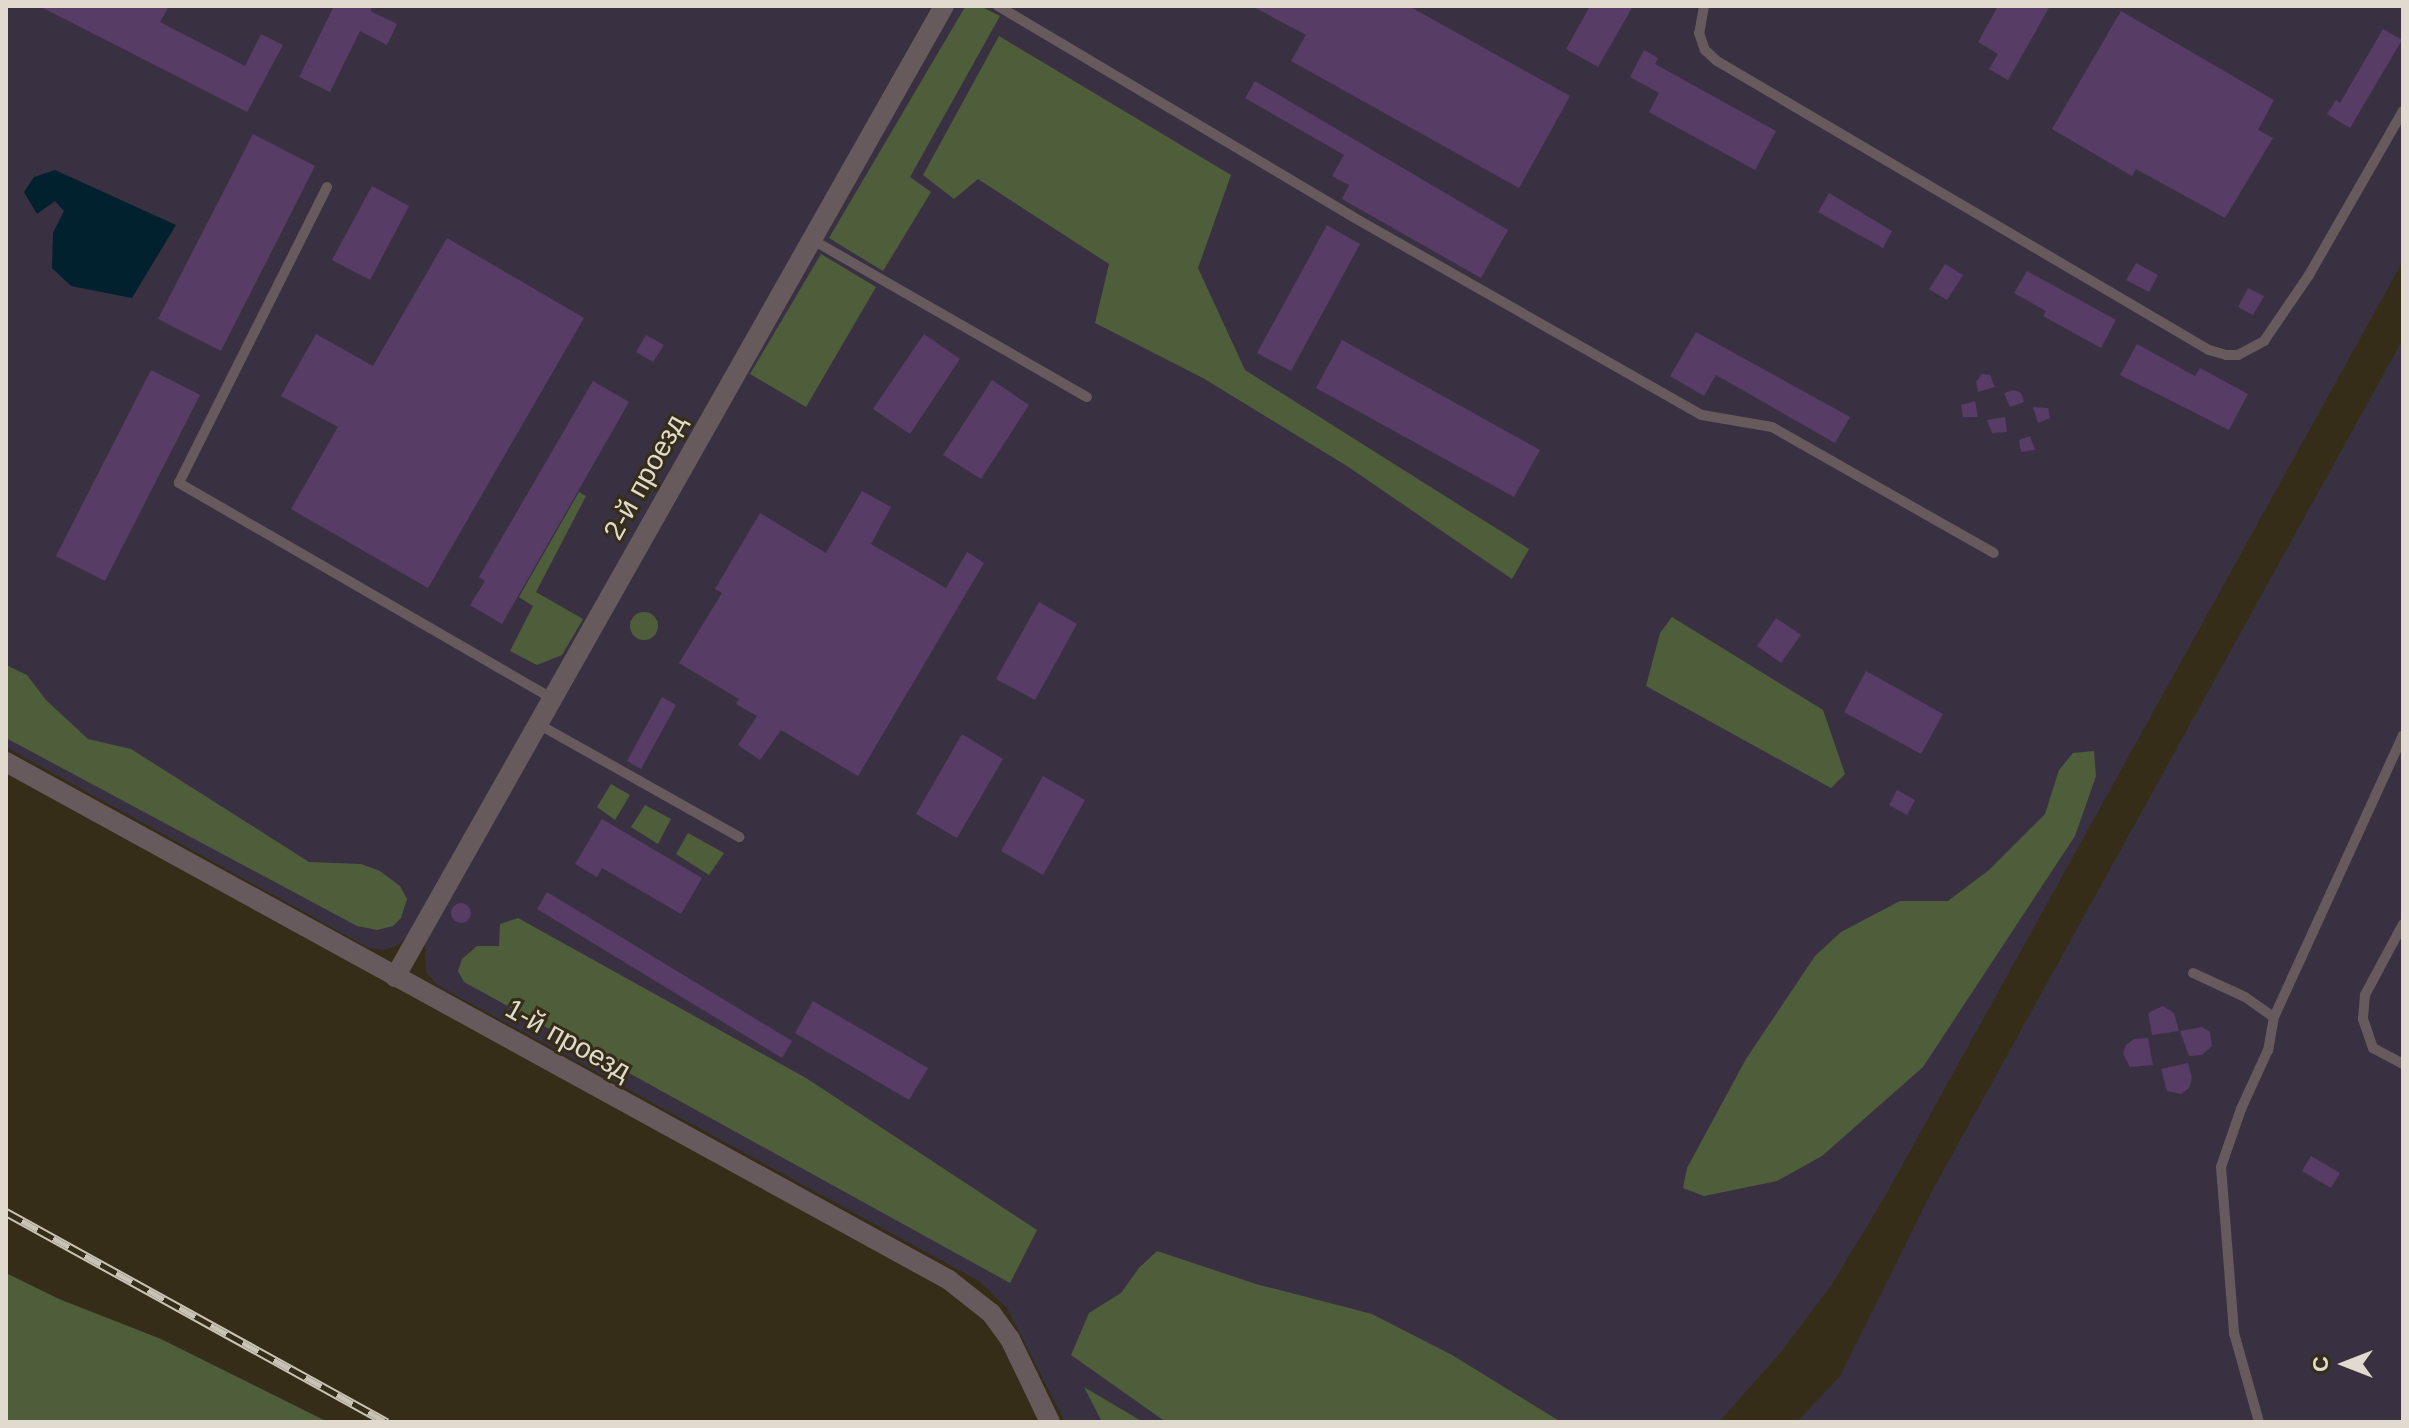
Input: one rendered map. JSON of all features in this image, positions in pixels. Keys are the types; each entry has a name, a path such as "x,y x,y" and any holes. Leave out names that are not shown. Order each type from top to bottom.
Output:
{"street":[{"name":"2-й проезд","path":"395,977 944,6"},
{"name":"1-й проезд","path":"6,762 949,1280 991,1313 1010,1339 1050,1422"}],"lane":[{"path":"998,6 1353,217 1702,415 1772,427 1994,553"},
{"path":"1704,6 1699,33 1705,50 1717,61 2209,350 2226,355 2238,355 2264,341 2309,275 2403,111"},
{"path":"327,187 179,483 552,698"},
{"path":"811,239 1087,397"},
{"path":"538,724 739,837"},
{"path":"2259,1422 2234,1333 2221,1167 2241,1109 2268,1050 2274,1017 2403,735"},
{"path":"2403,924 2365,995 2363,1019 2373,1048 2403,1064"},
{"path":"2193,973 2245,997 2274,1017"}],"shaded area":[{"path":"6,6 932,6 566,659 408,936 398,945 384,950 369,948 6,747"},
{"path":"954,6 2403,6 2403,261 1884,1198 1832,1284 1782,1351 1719,1422 1065,1422 1007,1308 979,1281 437,985 426,972 425,944 693,462"},
{"path":"2403,339 2403,1422 1797,1422 1840,1376 1931,1193"}],"green space":[{"path":"965,7 984,8 1000,16 910,177 931,192 883,271 829,238"},
{"path":"999,36 1231,175 1198,268 1245,370 1529,549 1512,579 1347,466 1203,378 1095,323 1109,264 978,179 954,199 923,175"},
{"path":"821,254 876,287 806,407 750,374"},
{"path":"579,492 586,496 536,592 583,619 562,655 537,665 510,651 533,606 519,597"},
{"path":"644,612 654,616 658,626 654,636 644,640 634,636 630,626 634,616"},
{"path":"1672,617 1823,710 1845,774 1831,788 1646,686 1660,633"},
{"path":"6,665 27,675 46,700 88,739 131,749 309,862 361,864 380,871 400,886 407,899 401,918 393,926 377,930 357,926 6,738"},
{"path":"2094,751 2096,776 2075,836 1923,1067 1822,1156 1777,1181 1704,1196 1683,1188 1687,1168 1746,1059 1815,956 1841,932 1900,901 1948,901 1989,870 2045,814 2059,770 2073,753"},
{"path":"611,784 630,795 615,820 597,807"},
{"path":"645,805 671,819 658,844 631,827"},
{"path":"688,833 724,853 709,875 676,854"},
{"path":"518,918 806,1078 1037,1230 1010,1283 464,982 458,971 462,959 477,946 499,946 500,924"},
{"path":"1157,1251 1256,1284 1372,1314 1452,1355 1561,1422 1166,1422 1071,1355 1089,1313 1121,1293 1139,1268"},
{"path":"6,1273 59,1299 161,1339 328,1422 6,1422"},
{"path":"1084,1387 1143,1422 1102,1422"}],"water":[{"path":"55,170 176,225 132,298 71,286 52,268 53,233 64,211 55,201 37,214 24,192 34,177"}],"building":[{"path":"39,6 169,6 160,22 245,66 261,34 283,45 247,112"},
{"path":"334,6 373,6 370,11 397,24 387,45 360,31 330,92 299,77"},
{"path":"1252,6 1409,6 1570,96 1519,188 1291,61 1306,35"},
{"path":"1590,6 1633,6 1598,67 1566,49"},
{"path":"1998,6 2050,6 2008,80 1989,69 1998,54 1978,42"},
{"path":"2121,11 2274,100 2258,130 2273,138 2225,218 2136,169 2132,176 2052,129"},
{"path":"2383,29 2402,40 2350,128 2327,114 2336,100 2340,103"},
{"path":"1644,50 1658,58 1655,64 1776,131 1755,170 1649,112 1659,93 1630,77"},
{"path":"1255,81 1508,230 1481,278 1342,199 1349,185 1332,176 1344,155 1245,98"},
{"path":"253,134 315,166 221,351 158,319"},
{"path":"372,186 409,206 370,280 332,260"},
{"path":"1829,193 1892,231 1883,248 1818,212"},
{"path":"1327,225 1360,244 1291,371 1257,353"},
{"path":"447,238 584,318 428,588 291,509 338,427 281,396 316,334 373,366"},
{"path":"2136,263 2158,275 2149,292 2126,280"},
{"path":"1945,264 1963,275 1947,300 1929,289"},
{"path":"2027,271 2116,320 2101,348 2043,316 2046,311 2014,293"},
{"path":"2248,288 2264,296 2253,315 2238,307"},
{"path":"1696,332 1850,417 1835,443 1716,375 1704,396 1670,376"},
{"path":"924,334 960,359 910,434 873,409"},
{"path":"646,335 664,345 653,362 636,352"},
{"path":"1342,340 1540,450 1514,497 1316,388"},
{"path":"2137,344 2195,376 2200,368 2248,394 2229,430 2120,375"},
{"path":"151,370 200,395 105,581 56,556"},
{"path":"1982,374 1990,375 1995,387 1978,392 1976,382"},
{"path":"992,380 1029,405 981,479 943,455"},
{"path":"593,381 629,402 502,624 470,605 485,581 479,577"},
{"path":"2014,390 2021,393 2024,402 2010,407 2004,393"},
{"path":"1975,401 1978,417 1963,417 1961,405"},
{"path":"2033,407 2048,408 2050,418 2038,423"},
{"path":"2005,417 2007,432 1992,433 1987,420"},
{"path":"2030,436 2035,450 2021,452 2019,440"},
{"path":"862,491 891,507 871,544 946,588 967,552 984,563 858,776 781,730 760,760 738,745 757,716 736,704 739,699 679,663 722,593 715,589 760,513 826,553"},
{"path":"1039,602 1077,624 1035,700 996,679"},
{"path":"1776,618 1801,635 1781,663 1757,646"},
{"path":"1866,671 1943,714 1921,754 1844,712"},
{"path":"662,697 676,705 641,769 627,761"},
{"path":"962,734 1003,759 957,838 916,814"},
{"path":"1043,776 1085,800 1043,875 1001,851"},
{"path":"1897,790 1915,800 1907,815 1889,805"},
{"path":"602,819 702,878 681,914 602,868 597,877 575,864"},
{"path":"547,892 792,1041 782,1058 537,909"},
{"path":"461,903 468,906 471,913 468,920 461,923 454,920 451,913 454,906"},
{"path":"813,1001 928,1068 909,1100 795,1033"},
{"path":"2163,1006 2174,1013 2179,1031 2152,1035 2148,1013"},
{"path":"2202,1027 2210,1032 2212,1046 2202,1055 2189,1056 2180,1031"},
{"path":"2148,1038 2153,1065 2130,1067 2123,1054 2126,1045 2134,1039"},
{"path":"2188,1063 2192,1078 2189,1088 2181,1094 2167,1091 2161,1069"},
{"path":"2311,1156 2340,1173 2331,1188 2302,1171"}],"railway":[{"path":"6,1212 387,1422"}]}
